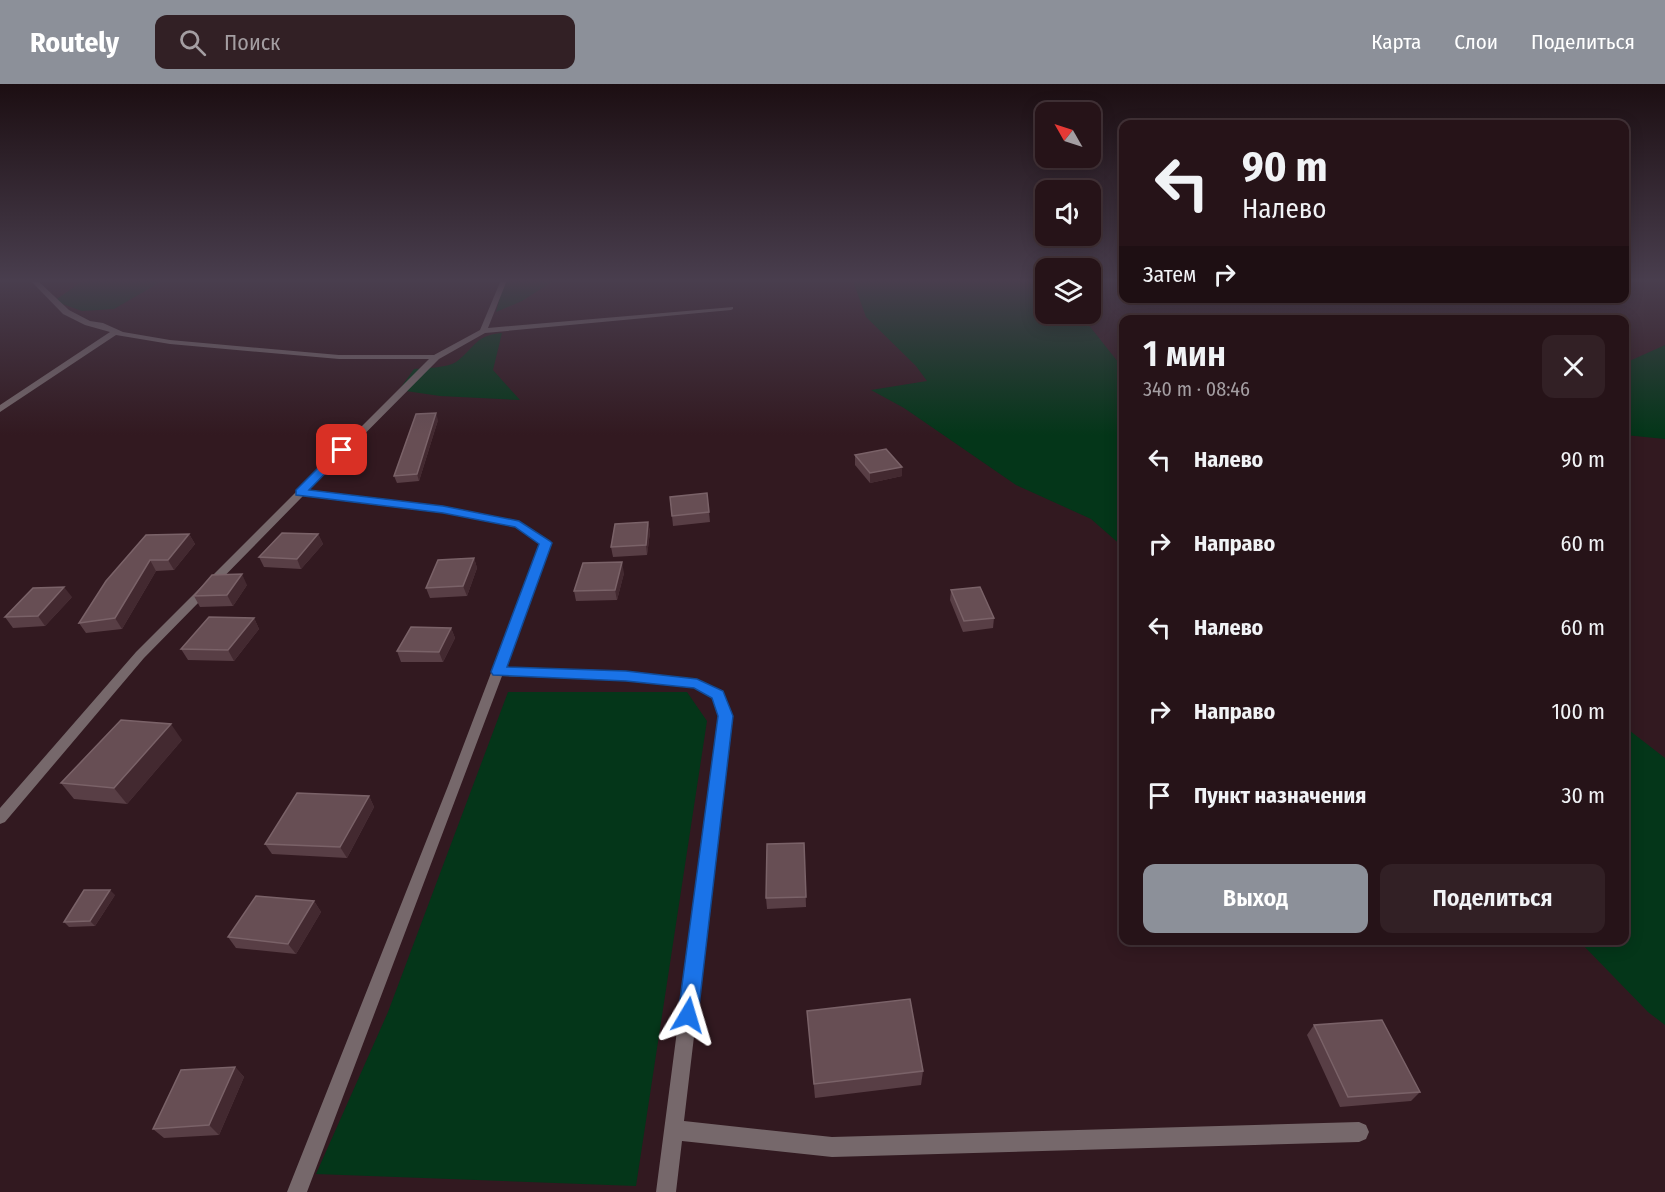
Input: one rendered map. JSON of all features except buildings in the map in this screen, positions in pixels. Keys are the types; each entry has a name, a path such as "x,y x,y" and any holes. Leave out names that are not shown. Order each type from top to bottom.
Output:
{"street":[{"path":"0,409 115,332 170,342 339,357 436,357"},
{"path":"0,818 140,655 300,493 436,357 482,332"},
{"path":"297,1192 546,543 519,524 443,510 300,493"},
{"path":"498,672 626,676 697,684 718,694 726,716 666,1192"},
{"path":"674,1130 832,1147 1359,1132"}],"green space":[{"path":"881,332 1094,332 1119,363 1119,544 1091,519 1016,485 904,408 871,390 927,381 916,366"},
{"path":"502,333 493,370 520,400 440,396 399,390 414,369 452,364 481,339"},
{"path":"1665,345 1665,439 1629,435 1629,361"},
{"path":"508,692 687,692 707,721 636,1186 316,1174 388,1012"},
{"path":"1629,730 1665,758 1665,1025 1648,1012 1583,945 1629,945"}],"route":[{"path":"342,450 300,493 443,510 519,524 546,543 498,672 626,676 697,684 718,694 726,716 688,1015"}]}
